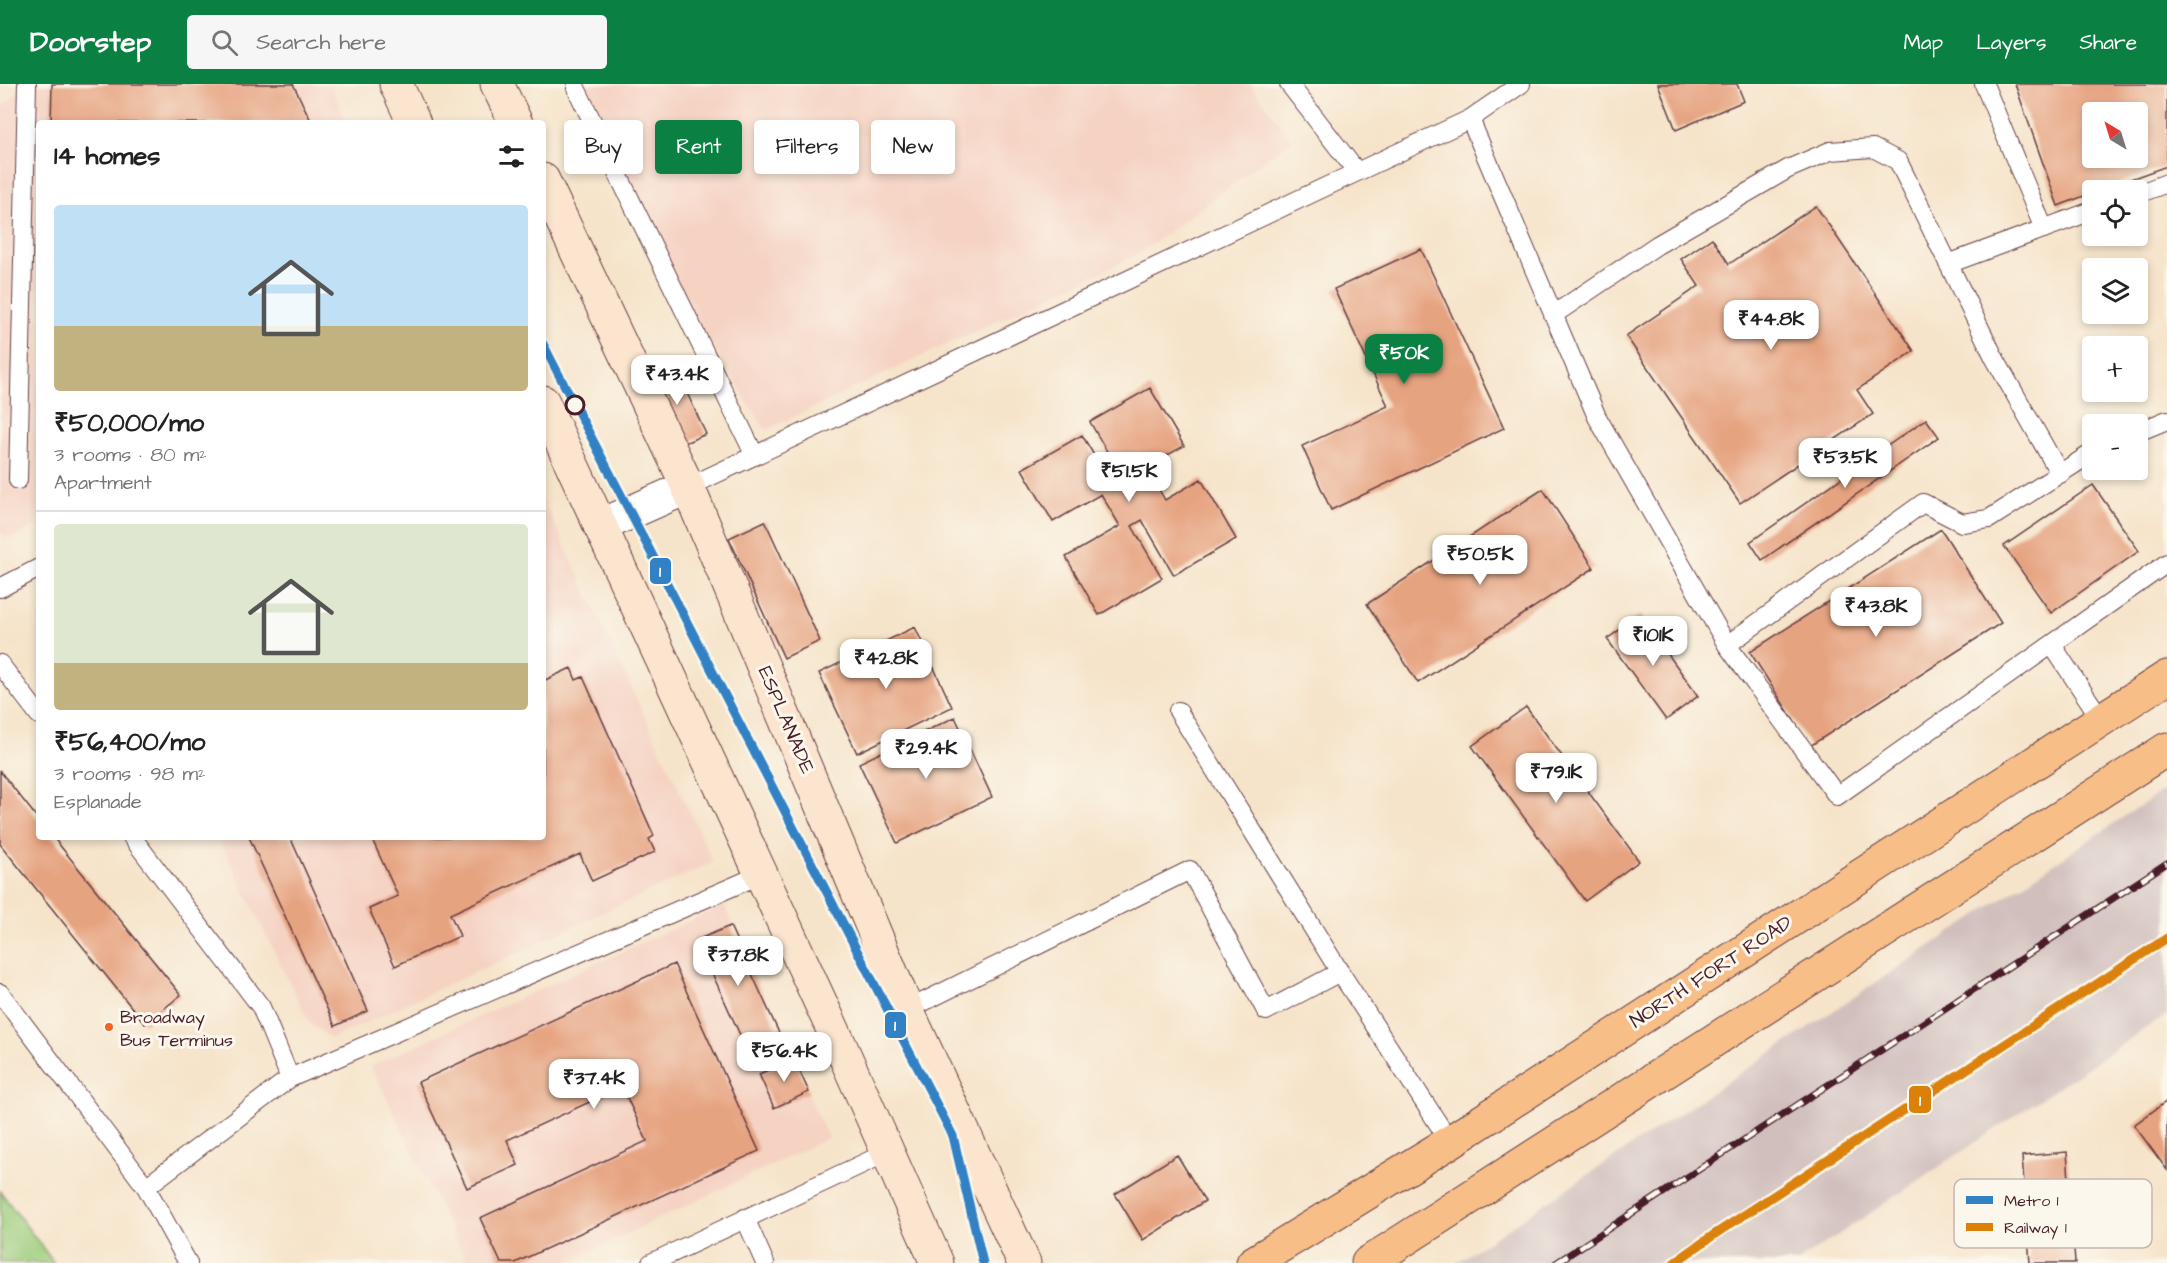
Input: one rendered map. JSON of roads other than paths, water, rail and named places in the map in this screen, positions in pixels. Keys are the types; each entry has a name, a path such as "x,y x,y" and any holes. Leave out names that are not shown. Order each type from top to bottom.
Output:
{"main road":[{"path":"396,84 413,120"},
{"path":"497,84 515,120"},
{"name":"ESPLANADE","path":"546,186 688,487 907,1010 1024,1263"},
{"path":"546,409 762,874 937,1263"},
{"name":"NORTH FORT ROAD","path":"1253,1263 1450,1142 2167,677"},
{"path":"1368,1263 2167,748"}],"street":[{"path":"600,526 688,487"}],"lane":[{"path":"18,480 27,84"},
{"path":"1289,84 1358,172"},
{"path":"688,487 1470,119 1521,84"},
{"path":"1984,84 2044,229"},
{"path":"576,88 755,456"},
{"path":"1470,119 1597,417 1727,645 1837,796 2167,564"},
{"path":"1553,315 1657,245 1788,169 1830,151 1873,148 1898,161 1995,359 2060,474"},
{"path":"2148,190 2167,183"},
{"path":"1948,264 2082,215"},
{"path":"2148,428 2167,420"},
{"path":"1727,645 1923,503 1962,523 1989,519 2082,460"},
{"path":"0,588 36,570"},
{"path":"2052,645 2101,720"},
{"path":"0,664 36,711"},
{"path":"1178,711 1340,972 1450,1142"},
{"path":"134,840 261,1007 290,1078"},
{"path":"907,1010 1190,870 1266,1011 1340,972"},
{"path":"146,1187 290,1078 762,874"},
{"path":"0,993 146,1187 188,1263"},
{"path":"651,1263 888,1152"},
{"path":"746,1218 765,1263"}],"railway":[{"path":"1556,1263 2167,863"}],"metro line":[{"name":"1","path":"546,350 953,1136 983,1263"}],"rail line":[{"name":"1","path":"1674,1263 2167,938"}],"place":[{"name":"Broadway Bus Terminus","path":"109,1027"}]}
